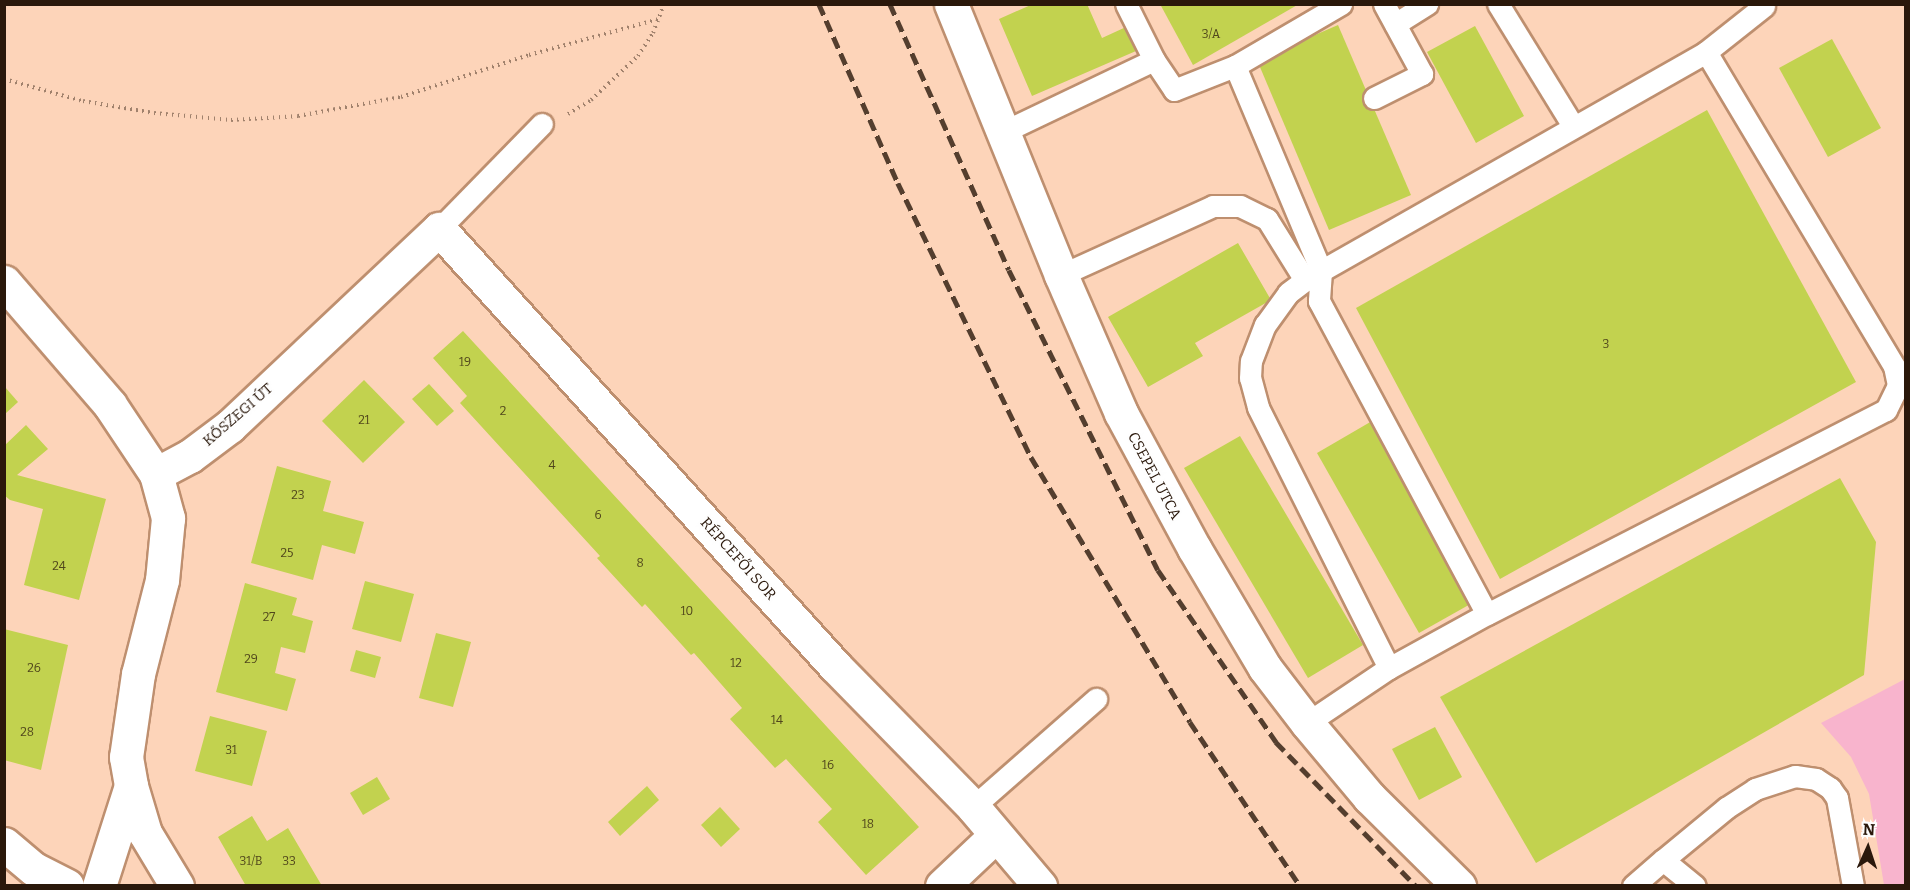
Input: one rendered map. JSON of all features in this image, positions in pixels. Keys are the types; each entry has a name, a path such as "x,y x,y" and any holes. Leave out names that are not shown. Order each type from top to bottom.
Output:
{"street":[{"name":"CSEPEL UTCA","path":"951,4 1061,275 1121,412 1160,488 1265,668 1306,723 1369,797 1459,885"},
{"name":"KŐSZEGI ÚT","path":"156,474 189,456 230,426 439,229"},
{"name":"RÉPCEFŐI SOR","path":"439,229 835,666 973,807 1040,885"},
{"path":"4,282 110,405 156,474 168,518 162,580 138,674 126,757 131,786 145,833 177,885"},
{"path":"99,885 131,786"},
{"path":"942,885 996,835"},
{"path":"4,844 34,869 66,885"}],"lane":[{"path":"1125,4 1154,60 1174,90 1235,66 1341,4"},
{"path":"1374,98 1422,74 1384,4"},
{"path":"1395,24 1427,4"},
{"path":"1498,4 1573,126"},
{"path":"1389,668 1252,393 1251,361 1265,325 1288,293 1313,275 1706,52 1764,6"},
{"path":"1306,723 1389,668 1487,614 1886,410 1898,385 1894,366 1706,52"},
{"path":"1003,132 1154,60"},
{"path":"1235,66 1313,275 1319,301 1487,614"},
{"name":"KŐSZEGI ÚT","path":"439,229 542,124"},
{"path":"1061,275 1213,206 1240,206 1267,219 1313,275"},
{"path":"973,807 1096,699"},
{"path":"1633,885 1726,808 1755,789 1796,776 1816,779 1830,788 1837,798 1853,885"},
{"path":"1663,860 1695,885"}],"path":[{"path":"542,124 577,109 615,79 638,56 659,19 664,4"},
{"path":"4,79 83,101 154,113 231,120 298,116 401,97 529,55 659,19"}],"shaded area":[{"path":"1905,679 1905,885 1884,885 1869,794 1851,757 1821,723"}],"building":[{"path":"1033,4 1087,4 1102,38 1126,27 1136,51 1032,96 999,19"},
{"path":"1160,4 1299,4 1193,65"},
{"path":"1338,25 1411,195 1329,230 1257,60"},
{"path":"1475,26 1524,116 1476,143 1427,52"},
{"path":"1832,39 1881,128 1828,157 1779,68"},
{"path":"1707,110 1856,382 1500,579 1356,308"},
{"path":"1238,243 1271,300 1195,343 1203,356 1148,387 1108,317"},
{"path":"463,331 919,827 866,875 818,822 832,809 786,759 775,768 730,719 742,708 694,653 691,655 645,604 642,607 597,558 600,556 460,403 467,396 433,358"},
{"path":"364,380 405,422 363,463 322,421"},
{"path":"429,384 454,411 437,426 412,399"},
{"path":"5,387 18,402 5,414"},
{"path":"1372,421 1474,602 1419,633 1317,453"},
{"path":"26,425 48,449 17,475 106,499 79,600 24,585 43,509 10,500 4,495 4,446"},
{"path":"1240,436 1363,645 1308,678 1184,468"},
{"path":"277,466 331,481 323,511 364,522 355,554 322,545 313,580 251,563"},
{"path":"1840,478 1876,542 1864,675 1536,863 1440,697"},
{"path":"365,581 414,594 401,642 352,629"},
{"path":"245,583 297,598 292,615 313,621 305,653 281,647 275,673 296,679 287,711 216,692"},
{"path":"4,629 68,645 41,770 4,760"},
{"path":"436,633 471,642 453,707 419,698"},
{"path":"356,650 381,657 375,678 350,671"},
{"path":"210,716 267,731 252,786 195,771"},
{"path":"1435,727 1462,777 1419,800 1392,749"},
{"path":"377,777 390,799 363,815 350,793"},
{"path":"647,786 659,800 620,836 608,822"},
{"path":"720,807 740,829 721,847 701,825"},
{"path":"252,816 267,841 288,828 322,886 246,886 218,837"}],"railway":[{"path":"819,4 898,183 1031,457 1190,722 1300,886"},
{"path":"890,4 1009,270 1158,570 1276,742 1416,886"}]}
